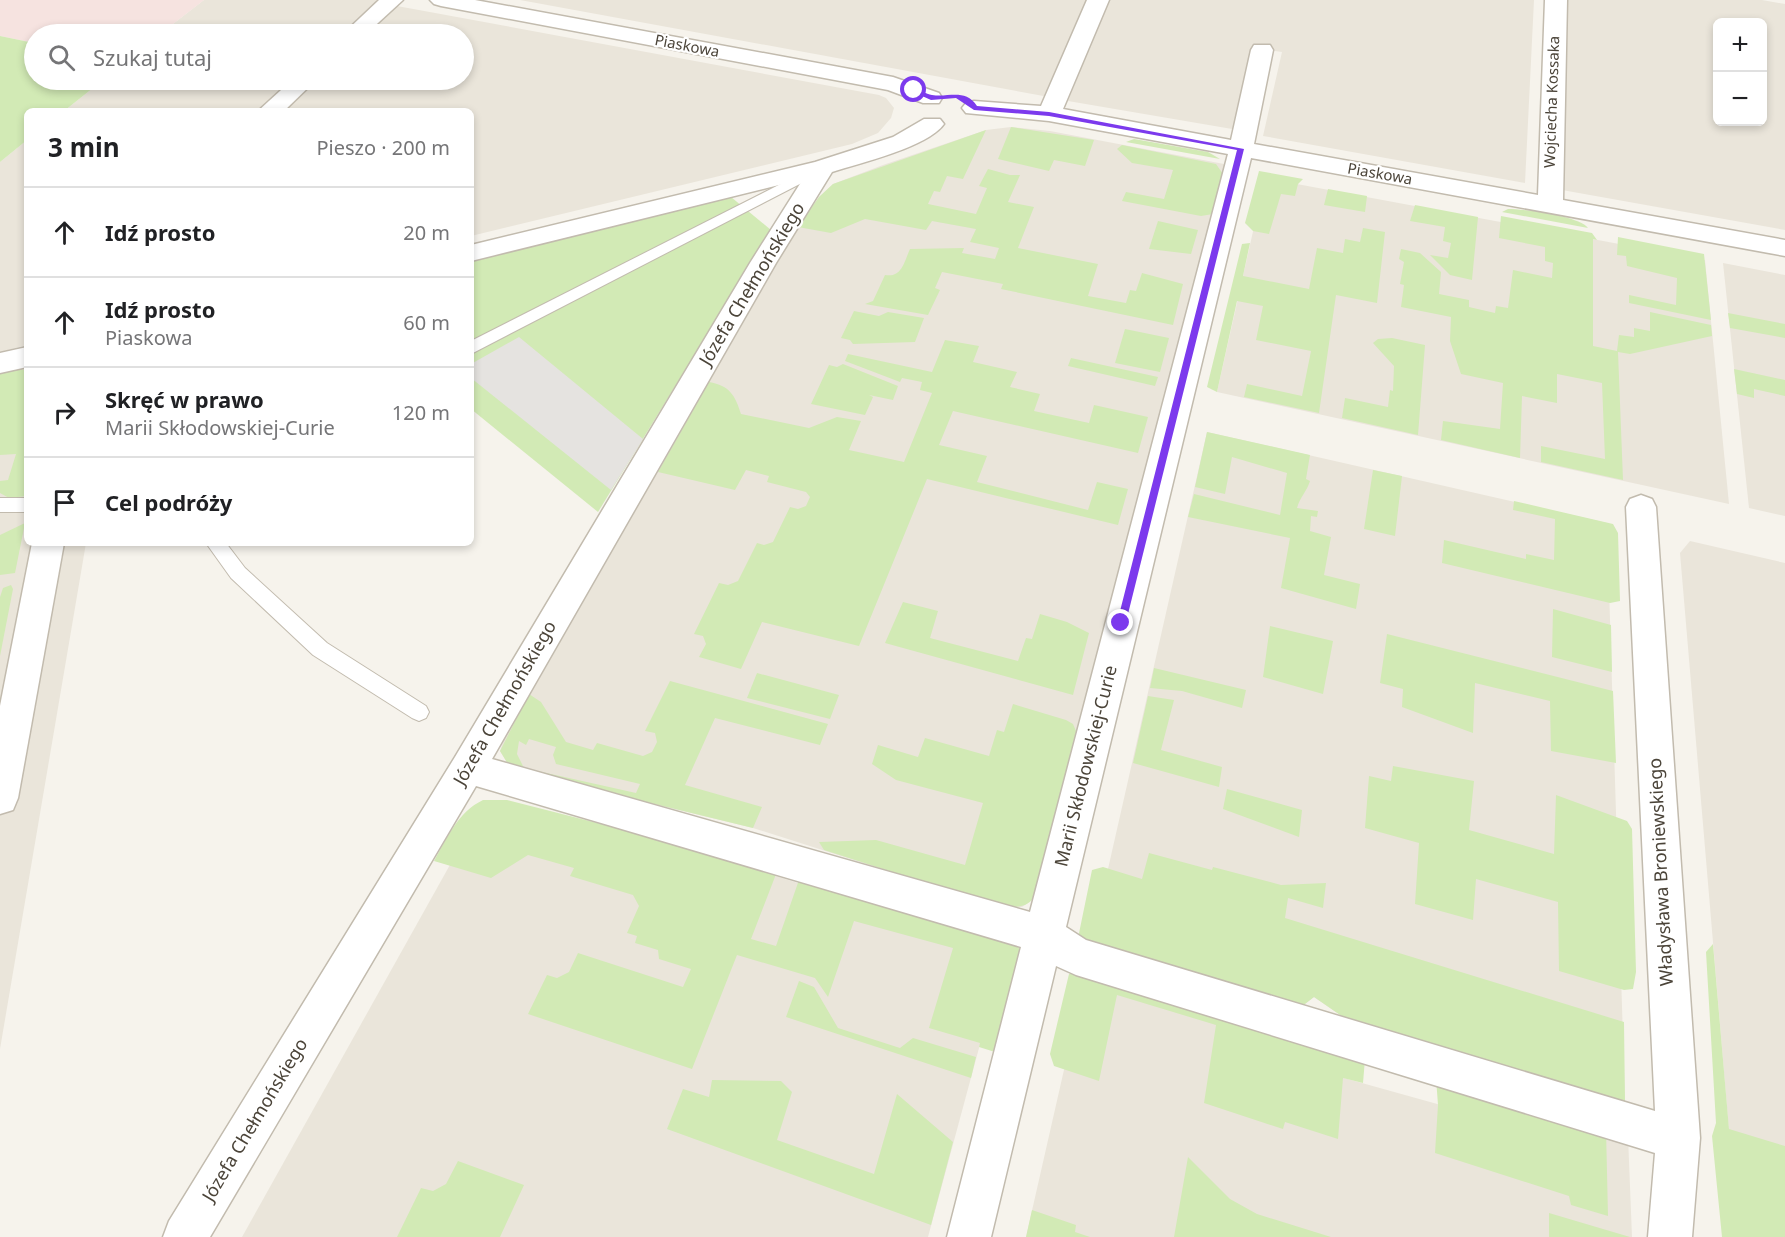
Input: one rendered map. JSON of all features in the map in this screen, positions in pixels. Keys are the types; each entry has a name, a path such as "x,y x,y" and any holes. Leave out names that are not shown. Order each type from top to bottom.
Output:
{"street":[{"path":"365,24 392,0"},
{"name":"Piaskowa","path":"441,0 893,84 931,98 957,96 971,103 974,108 1049,114 1785,248"},
{"path":"1049,114 1098,0"},
{"name":"Wojciecha Kossaka","path":"1550,204 1556,0"},
{"name":"Marii Skłodowskiej-Curie","path":"969,1237 1241,149 1262,50"},
{"path":"273,108 294,90"},
{"path":"931,98 921,105 920,110 926,120 932,124 958,125 972,118 974,108"},
{"name":"Józefa Chełmońskiego","path":"474,251 822,167 901,142 932,124"},
{"name":"Józefa Chełmońskiego","path":"184,1237 468,768 763,263 822,167"},
{"path":"0,363 24,358"},
{"name":"Władysława Broniewskiego","path":"1641,507 1677,1138 1670,1237"},
{"path":"0,798 9,714 47,546"},
{"path":"468,768 1044,935 1076,956 1609,1120 1677,1138"}],"lane":[{"path":"474,346 822,167"},
{"path":"217,546 238,573 320,649 419,711"}],"shaded area":[{"path":"0,0 204,0 173,24 24,24 24,41 0,36"},
{"path":"204,0 376,0 375,6 355,24 173,24"},
{"path":"520,0 1092,0 1049,97"},
{"path":"1108,0 1534,0 1525,183 1263,136 1282,52 1254,48 1238,130 1068,101"},
{"path":"1566,0 1762,0 1785,4 1785,230 1562,190"},
{"path":"397,6 879,95 886,98 894,108 891,118 878,133 852,144 474,235 474,108 282,108 302,90 474,90 474,24 374,24"},
{"path":"90,90 283,90 262,108 68,108"},
{"path":"1011,127 1050,131 1224,164 1225,172 1033,899 1022,907 998,906 753,828 511,769 500,751 503,742 798,227 819,197 833,184 883,165 986,130"},
{"path":"24,142 24,346 0,352 0,162"},
{"path":"1265,178 1705,260 1729,504 1217,392"},
{"path":"1723,263 1785,275 1785,516 1749,508"},
{"path":"519,337 643,439 611,490 474,380 474,362"},
{"path":"24,366 24,546 85,546 0,1049 0,371"},
{"path":"1207,432 1607,523 1625,1103 1346,1019 1314,997 1301,1007 1108,869"},
{"path":"1690,541 1785,563 1785,1237 1738,1237 1680,553"},
{"path":"470,829 769,874 1006,948 928,1237 242,1237"},
{"path":"1086,973 1346,1052 1344,1078 1448,1107 1628,1136 1632,1237 1026,1237"}],"green space":[{"path":"0,36 24,41 24,90 90,90 68,108 24,108 24,142 0,162"},
{"path":"1011,127 1094,140 1085,166 1054,160 1049,171 998,159"},
{"path":"986,130 963,179 947,176 940,192 934,191 928,204 976,214 987,188 979,186 988,169 1010,175 1020,175 1008,202 1034,207 1018,248 1098,264 1088,296 1126,303 1130,290 1136,291 1142,273 1183,284 1173,325 1001,289 1003,284 942,272 935,288 940,290 928,315 865,304 873,301 885,275 899,272 910,249 964,248 962,253 995,259 999,248 970,242 976,229 932,221 926,230 865,219 831,233 798,227 819,197 833,184"},
{"path":"1134,139 1208,152 1220,159 1126,142"},
{"path":"1122,145 1216,164 1223,174 1213,214 1201,216 1122,201 1126,192 1164,199 1173,170 1132,163 1117,149"},
{"path":"1259,171 1303,179 1298,184 1295,196 1281,194 1269,234 1253,231 1245,223"},
{"path":"1328,189 1367,196 1365,212 1324,205"},
{"path":"725,192 771,230 598,512 474,411 474,254"},
{"path":"1415,205 1478,217 1472,280 1450,275 1430,255 1448,258 1451,243 1443,241 1445,227 1410,221"},
{"path":"1508,209 1563,217 1588,228 1502,212"},
{"path":"1501,216 1592,233 1597,240 1593,239 1593,346 1617,351 1619,335 1634,337 1634,328 1650,331 1650,312 1711,325 1712,336 1630,354 1618,352 1623,480 1541,462 1541,446 1605,459 1602,383 1557,374 1557,403 1522,396 1520,458 1441,440 1443,421 1500,429 1503,383 1461,374 1450,341 1451,317 1401,307 1404,285 1400,284 1404,262 1399,259 1401,249 1420,253 1441,272 1439,294 1469,300 1469,307 1495,313 1496,306 1508,308 1513,270 1552,278 1553,263 1545,261 1545,247 1499,238"},
{"path":"1158,221 1198,230 1191,254 1149,249"},
{"path":"1363,228 1385,232 1377,303 1336,295 1319,413 1244,397 1247,384 1302,396 1311,351 1256,340 1263,306 1237,301 1217,392 1207,387 1242,244 1250,243 1243,276 1309,289 1317,248 1343,253 1345,239 1360,242"},
{"path":"1618,237 1704,254 1711,320 1629,303 1629,295 1676,305 1677,278 1627,266 1626,256 1617,255"},
{"path":"854,311 879,316 888,312 924,318 915,342 853,344 850,340 841,338"},
{"path":"1728,313 1785,324 1785,338 1730,328"},
{"path":"1125,329 1169,338 1160,372 1115,363"},
{"path":"1392,338 1425,345 1418,435 1342,418 1345,398 1388,407 1390,390 1393,391 1394,366 1373,343 1378,339"},
{"path":"945,340 979,346 973,362 1017,372 1010,387 1040,394 1034,411 1089,423 1094,405 1148,417 1138,453 953,411 939,445 987,456 977,482 1088,510 1097,482 1128,489 1118,525 927,479 859,646 762,622 741,669 699,657 706,644 703,636 694,634 719,583 728,585 738,581 757,543 764,545 773,542 790,507 798,509 806,506 810,497 806,492 767,482 769,476 746,470 735,490 658,472 709,382 731,392 741,414 809,428 837,417 861,421 849,450 904,462 932,393 920,390 922,382 902,378 900,382 845,361 848,354 932,372"},
{"path":"1071,358 1158,377 1155,386 1068,366"},
{"path":"23,361 24,496 9,498 0,493 0,481 8,480 16,454 0,455 0,367"},
{"path":"843,364 898,386 893,400 869,395 873,397 865,415 811,404 829,365 837,367"},
{"path":"1734,369 1785,380 1785,396 1754,389 1754,398 1737,394"},
{"path":"1207,432 1310,455 1306,479 1310,481 1297,508 1318,511 1317,517 1311,516 1310,531 1331,537 1324,575 1360,584 1356,609 1281,588 1290,538 1188,517 1194,494 1280,515 1287,473 1232,457 1225,494 1195,487"},
{"path":"1373,470 1402,476 1395,536 1364,529"},
{"path":"1514,501 1613,524 1618,533 1620,601 1610,603 1442,563 1444,540 1526,559 1526,554 1554,560 1555,519 1513,510"},
{"path":"24,523 15,573 0,575 0,535"},
{"path":"11,585 13,589 0,656 0,597 3,588"},
{"path":"903,602 938,611 930,638 1018,661 1026,638 1032,639 1040,614 1067,622 1089,633 1073,695 885,643"},
{"path":"1553,609 1611,625 1612,672 1552,657"},
{"path":"1270,626 1333,641 1323,694 1263,677"},
{"path":"1387,634 1613,691 1616,763 1551,751 1550,701 1475,683 1473,733 1402,707 1403,689 1380,683"},
{"path":"1154,668 1246,690 1242,708 1182,691 1150,688"},
{"path":"757,673 839,695 830,719 747,698"},
{"path":"670,681 828,724 820,745 715,718 685,785 762,807 753,828 511,769 500,751 529,694 541,702 566,742 593,750 597,743 643,756 652,752 657,742 655,733 645,731","holes":["529,739 556,747 553,755 556,764 640,784 636,793 524,768 517,754 519,741 526,745"]},
{"path":"1148,696 1174,700 1161,750 1222,767 1219,787 1133,763"},
{"path":"1013,704 1066,720 1073,724 1076,731 1036,893 1029,902 1020,906 998,906 824,850 819,842 876,840 965,865 983,803 896,780 872,764 878,745 918,757 925,738 989,756 997,730 1004,732"},
{"path":"1393,766 1474,781 1469,830 1554,854 1556,795 1627,821 1632,829 1636,972 1633,989 1624,990 1559,971 1558,902 1476,879 1473,920 1415,904 1419,843 1365,828 1369,776 1391,781"},
{"path":"1227,789 1302,810 1299,837 1223,809"},
{"path":"483,800 507,800 778,869 751,939 776,946 800,877 1015,944 1021,950 995,1052 979,1047 980,1043 929,1028 953,948 854,921 828,997 815,978 737,955 692,1069 528,1014 547,975 557,978 569,972 578,953 683,987 691,969 659,959 658,950 635,943 637,936 627,933 639,906 633,895 570,876 574,868 528,855 491,878 434,861 460,819 474,805"},
{"path":"1149,853 1281,885 1326,883 1323,908 1288,898 1285,918 1624,1022 1625,1103 1346,1019 1314,997 1301,1007 1078,938 1092,870 1103,867 1142,879"},
{"path":"1713,944 1729,1129 1785,1146 1785,1237 1722,1237 1712,1136 1716,1123 1706,952"},
{"path":"1080,971 1365,1059 1363,1083 1343,1078 1338,1139 1285,1122 1283,1129 1204,1103 1216,1025 1117,995 1099,1081 1054,1066 1050,1054 1069,974"},
{"path":"799,981 814,987 838,1028 900,1048 913,1038 976,1057 971,1078 786,1017"},
{"path":"1436,1078 1606,1129 1608,1216 1571,1205 1569,1196 1435,1153 1438,1105"},
{"path":"712,1080 781,1081 792,1092 777,1140 874,1174 897,1094 953,1142 931,1225 667,1129 683,1089 709,1097"},
{"path":"1188,1157 1230,1199 1257,1214 1331,1237 1174,1237"},
{"path":"458,1161 524,1185 500,1237 397,1237 421,1188 433,1191 446,1184"},
{"path":"1032,1210 1076,1225 1075,1232 1090,1237 1026,1237"},
{"path":"1549,1213 1630,1237 1549,1237"}],"route":[{"path":"914,90 931,98 939,95 957,96 971,103 974,108 1000,108 1049,114 1241,149 1121,623"}]}
